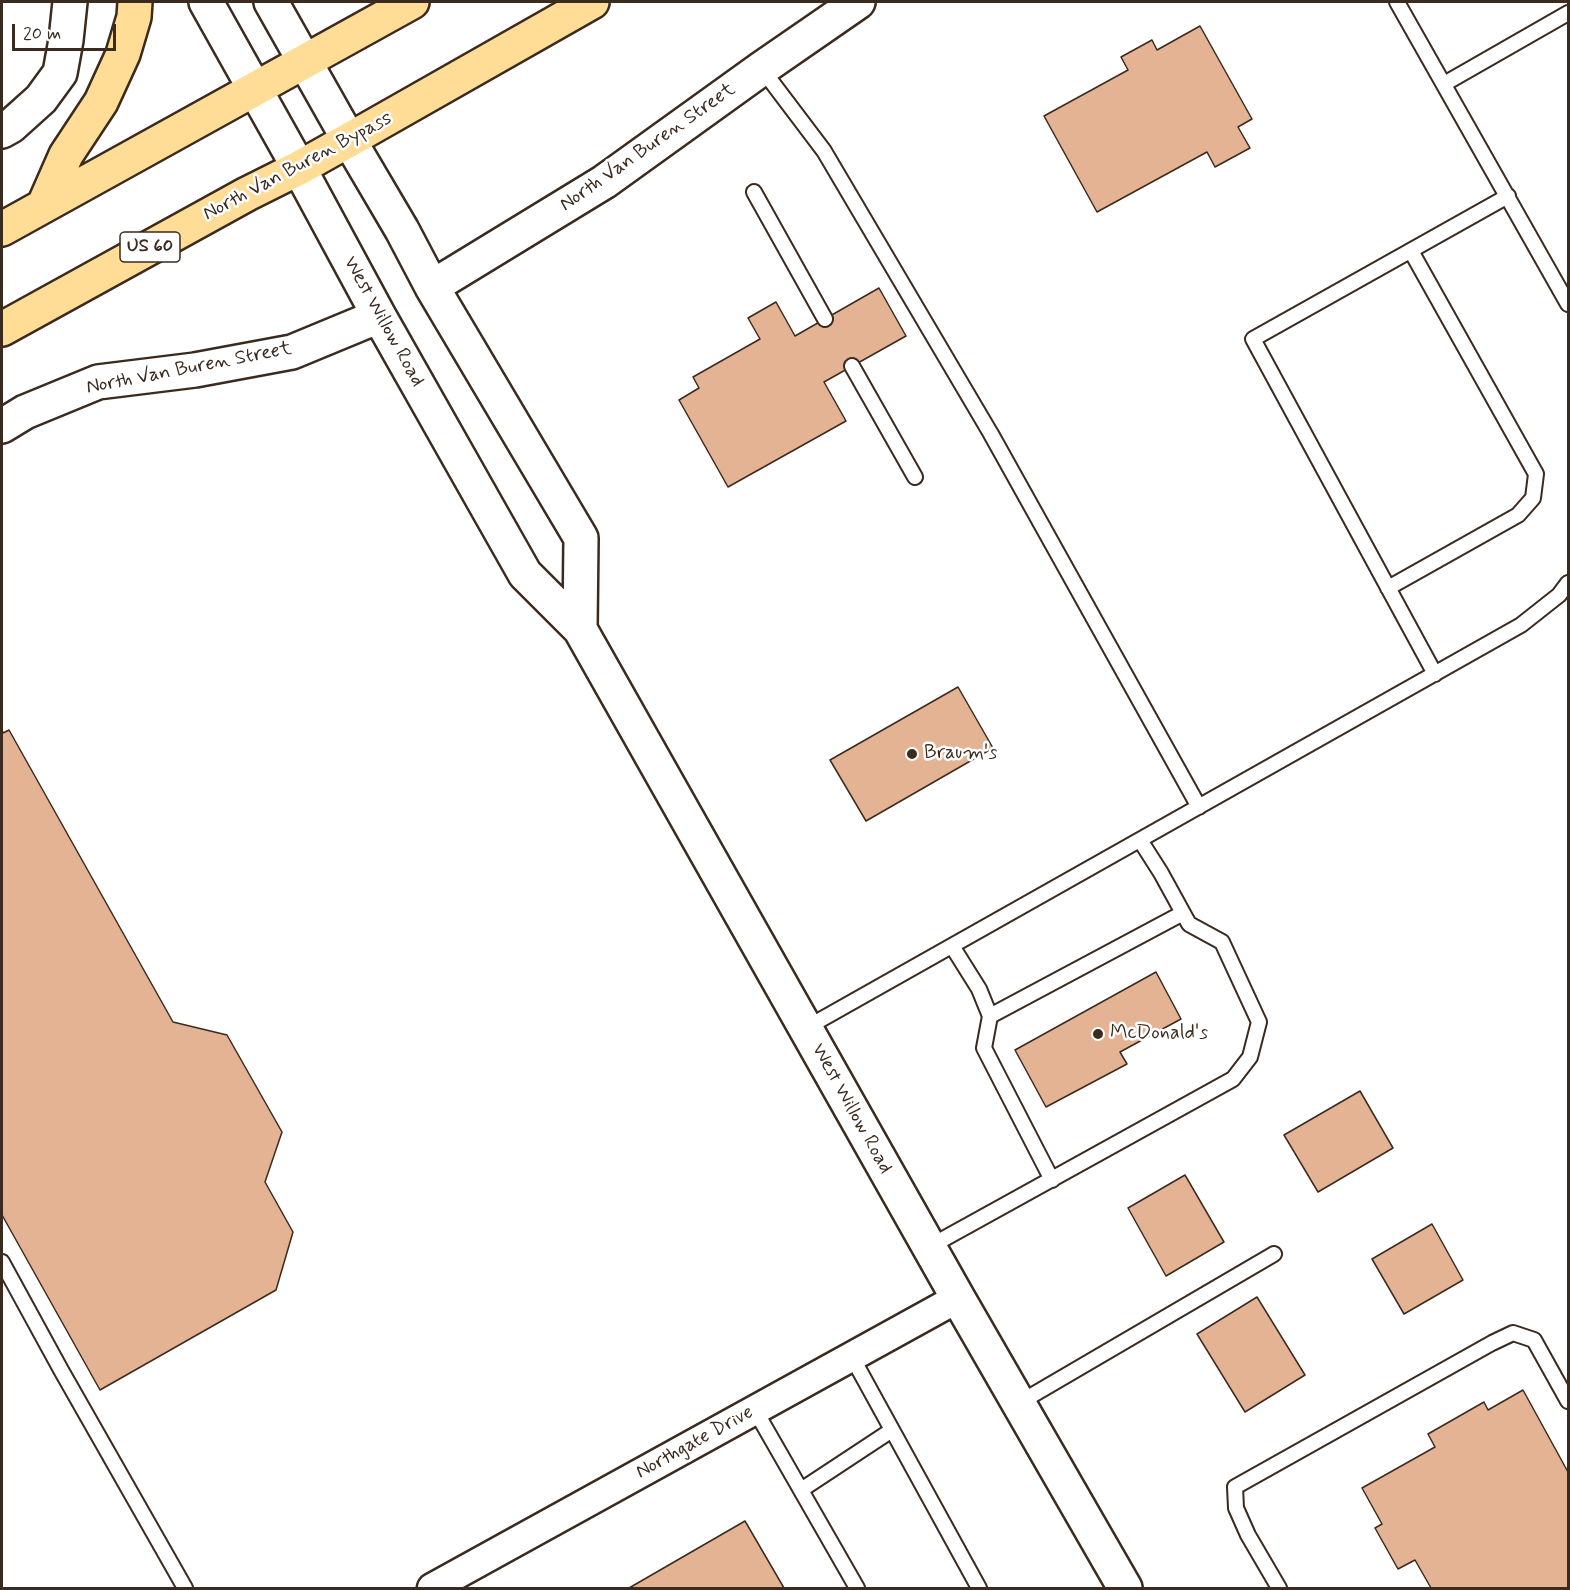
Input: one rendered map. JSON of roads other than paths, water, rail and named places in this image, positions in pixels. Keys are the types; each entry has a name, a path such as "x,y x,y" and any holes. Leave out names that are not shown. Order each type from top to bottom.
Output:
{"main road":[{"path":"2,131 41,99 60,73 70,2"},
{"path":"44,205 66,155 101,102 123,54 134,17 135,2"},
{"name":"West Willow Road","path":"206,2 379,316 525,574 580,629 929,1247 1125,1588"},
{"path":"271,2 402,230 432,287 581,538 580,629"},
{"path":"2,229 412,2"},
{"name":"North Van Buren Bypass","path":"2,329 247,194 299,168 592,2"},
{"name":"North Van Buren Street","path":"432,287 604,182 858,2"},
{"name":"North Van Buren Street","path":"2,426 26,412 98,382 195,370 292,352 379,316"}],"street":[{"name":"Northgate Drive","path":"432,1588 958,1298"}],"lane":[{"path":"1397,2 1569,304"},
{"path":"1444,84 1569,13"},
{"path":"762,69 824,151 991,434 1199,807"},
{"path":"754,192 825,319"},
{"path":"1435,674 1253,339 1508,196"},
{"path":"1388,588 1518,515 1533,498 1536,474 1411,250"},
{"path":"852,366 915,477"},
{"path":"806,1028 1521,625 1559,595 1569,583"},
{"path":"929,1247 1233,1079 1250,1057 1258,1022 1222,942 1190,924 1140,840"},
{"path":"990,1016 1183,913"},
{"path":"952,946 979,989 990,1016 984,1048 1052,1179"},
{"path":"1018,1403 1274,1254"},
{"path":"2,1262 60,1370 185,1588"},
{"path":"1279,1588 1248,1535 1236,1508 1235,1487 1514,1332 1534,1340 1569,1401"},
{"path":"852,1357 979,1588"},
{"path":"755,1410 857,1588"},
{"path":"801,1490 892,1430"}],"place":[{"name":"Braum's","path":"912,754"},
{"name":"McDonald's","path":"1098,1034"}]}
